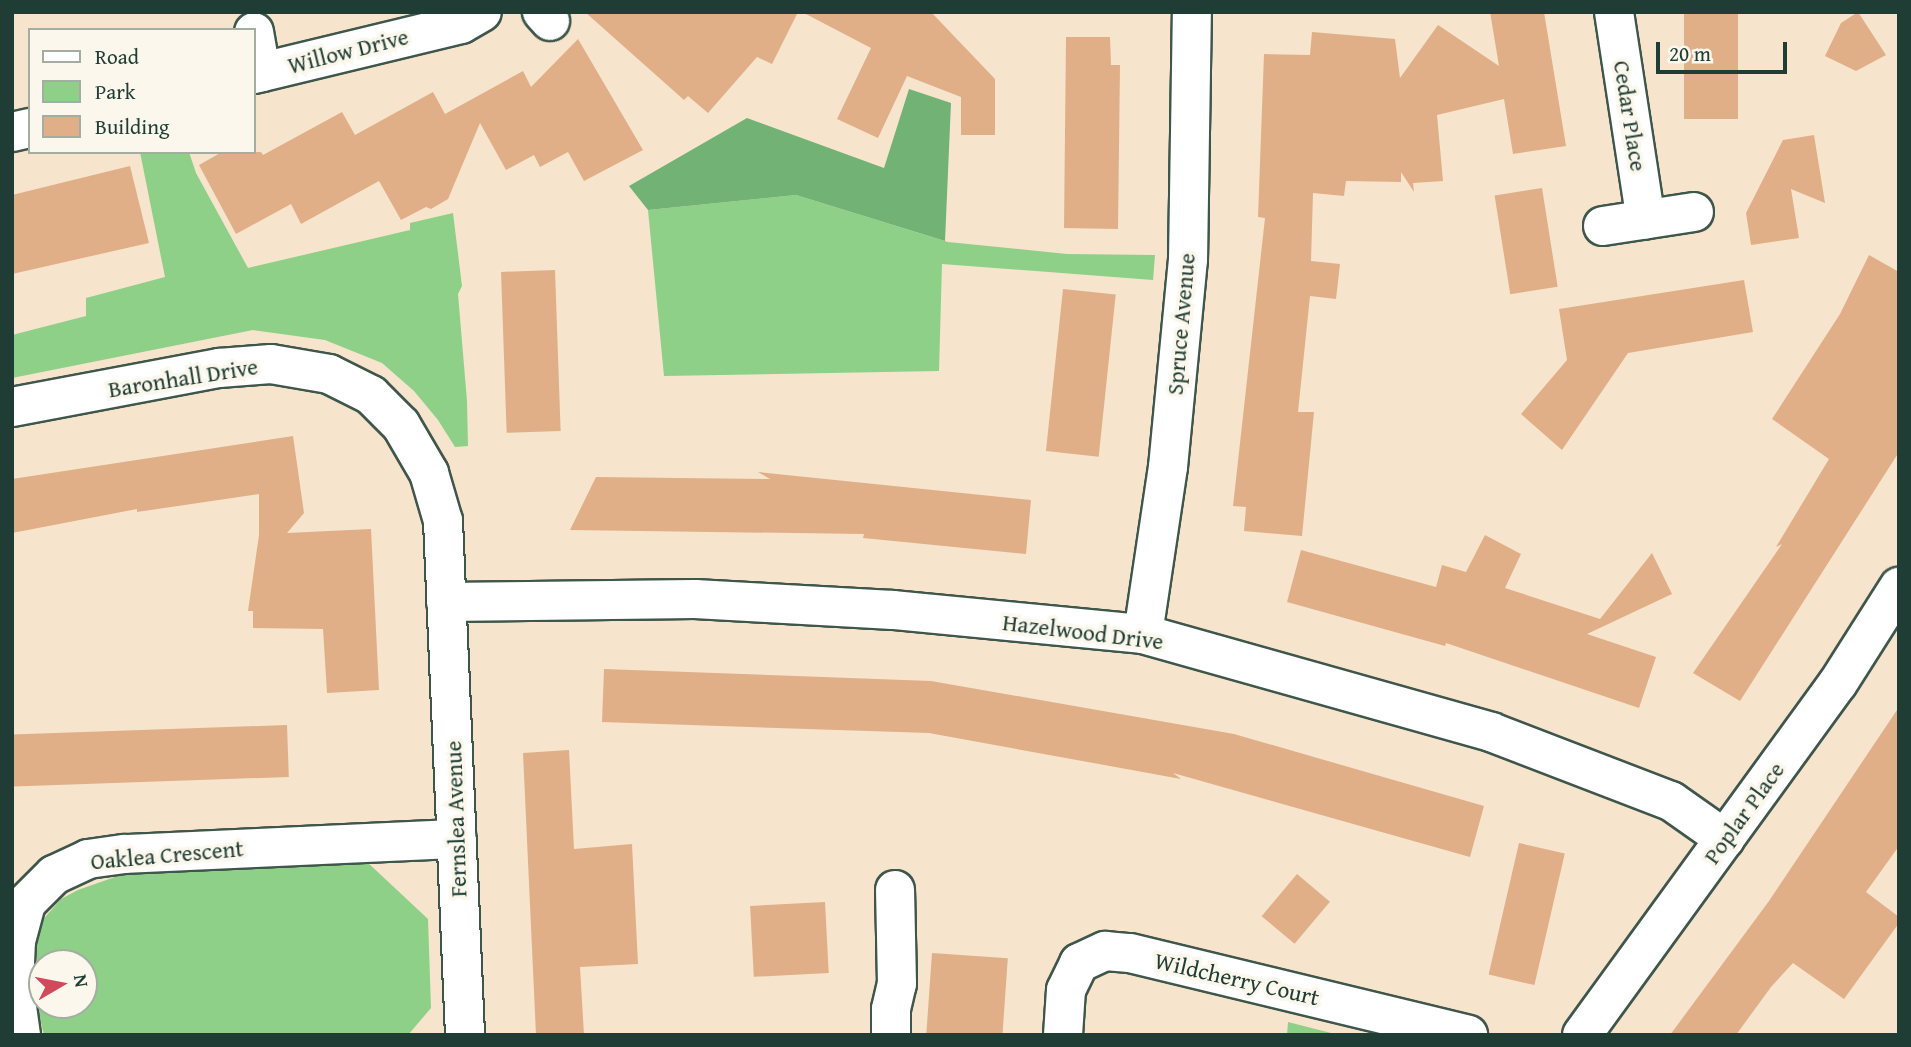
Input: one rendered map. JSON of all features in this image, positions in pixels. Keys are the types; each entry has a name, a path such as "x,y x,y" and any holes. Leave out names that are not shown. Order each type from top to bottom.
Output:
{"street":[{"name":"Willow Drive","path":"257,73 461,23 482,12"},
{"name":"Spruce Avenue","path":"1143,634 1168,467 1188,260 1192,12"},
{"name":"Cedar Place","path":"1614,12 1646,220"},
{"path":"1603,226 1694,212"},
{"name":"Baronhall Drive","path":"12,407 219,368 271,364 329,374 371,395 401,425 429,473 443,522 446,602"},
{"name":"Poplar Place","path":"1582,1035 1838,683 1899,587"},
{"name":"Hazelwood Drive","path":"446,602 695,599 892,610 1143,634 1491,732 1671,801 1725,839"},
{"name":"Fernslea Avenue","path":"446,602 465,1035"},
{"name":"Oaklea Crescent","path":"21,1035 14,986 16,941 26,903 54,875 88,859 125,854 457,839"},
{"path":"891,1035 891,1009 897,984 895,890"},
{"name":"Wildcherry Court","path":"1063,1035 1066,990 1079,963 1105,951 1130,953 1468,1035"}],"green space":[{"path":"909,89 951,103 945,241 796,195 648,210 629,186 747,118 884,168"},
{"path":"140,154 190,154 196,173 248,268 410,230 410,223 453,213 462,286 458,294 468,446 455,447 438,420 414,391 382,363 325,340 253,330 12,378 12,335 86,316 86,298 165,277"},
{"path":"796,195 948,242 1067,254 1155,255 1153,280 942,264 939,371 664,376 648,210"},
{"path":"366,861 428,919 431,1008 408,1035 44,1035 40,1019 98,1019 98,949 36,949 39,924 61,899 129,872"},
{"path":"1288,1022 1339,1035 1287,1035"}],"building":[{"path":"585,12 798,12 772,64 757,57 708,113 688,96 684,100"},
{"path":"802,12 931,12 995,79 995,135 961,135 961,97 907,76 878,138 837,119 871,48"},
{"path":"1490,12 1544,12 1566,146 1513,154 1504,99 1437,115 1443,181 1413,183 1414,192 1401,172 1401,182 1346,181 1344,196 1313,193 1311,261 1340,264 1336,299 1310,296 1298,412 1314,412 1302,536 1244,531 1246,507 1233,506 1265,218 1258,217 1264,54 1310,55 1312,32 1395,39 1400,78 1438,25 1499,66"},
{"path":"1684,12 1738,12 1738,119 1684,119"},
{"path":"1858,12 1886,55 1856,71 1825,56 1841,23"},
{"path":"1066,37 1110,37 1111,65 1120,65 1118,229 1064,228"},
{"path":"578,39 643,150 584,181 568,152 540,167 534,155 506,170 480,123 448,199 431,209 426,207 401,220 379,181 301,224 291,204 236,234 199,165 218,154 261,152 263,155 342,112 355,135 433,92 445,114 523,71 531,87"},
{"path":"1814,135 1825,203 1791,189 1799,238 1751,245 1746,213 1783,140"},
{"path":"130,166 149,243 12,274 12,195"},
{"path":"1542,188 1558,287 1510,294 1495,196"},
{"path":"1869,255 1899,272 1899,452 1740,701 1693,673 1782,544 1776,547 1829,459 1772,419 1840,314"},
{"path":"555,270 561,431 507,433 501,272"},
{"path":"1744,280 1753,332 1628,353 1562,450 1521,414 1567,360 1559,309"},
{"path":"1063,289 1116,295 1099,457 1046,451"},
{"path":"293,436 304,513 287,533 371,529 379,690 327,693 323,629 253,628 253,611 248,611 259,535 259,494 137,512 137,509 12,533 12,479"},
{"path":"758,472 1031,500 1026,554 863,538 864,534 570,530 596,477 770,479"},
{"path":"1485,535 1521,554 1505,588 1600,619 1652,553 1672,594 1587,634 1656,657 1639,708 1446,643 1445,646 1287,602 1301,550 1436,587 1442,565 1466,572"},
{"path":"604,669 931,681 1234,734 1484,806 1470,857 1173,773 1181,779 929,733 602,722"},
{"path":"1899,707 1899,846 1866,892 1899,917 1899,923 1844,999 1793,963 1771,987 1736,1035 1670,1035 1769,901"},
{"path":"287,725 289,777 14,787 12,735"},
{"path":"569,750 574,849 632,844 638,964 580,967 584,1035 536,1035 523,753"},
{"path":"1519,843 1565,854 1534,985 1489,975"},
{"path":"1297,874 1330,902 1295,944 1262,916"},
{"path":"825,902 829,973 754,977 750,906"},
{"path":"932,953 1008,958 1002,1035 926,1035"}]}
